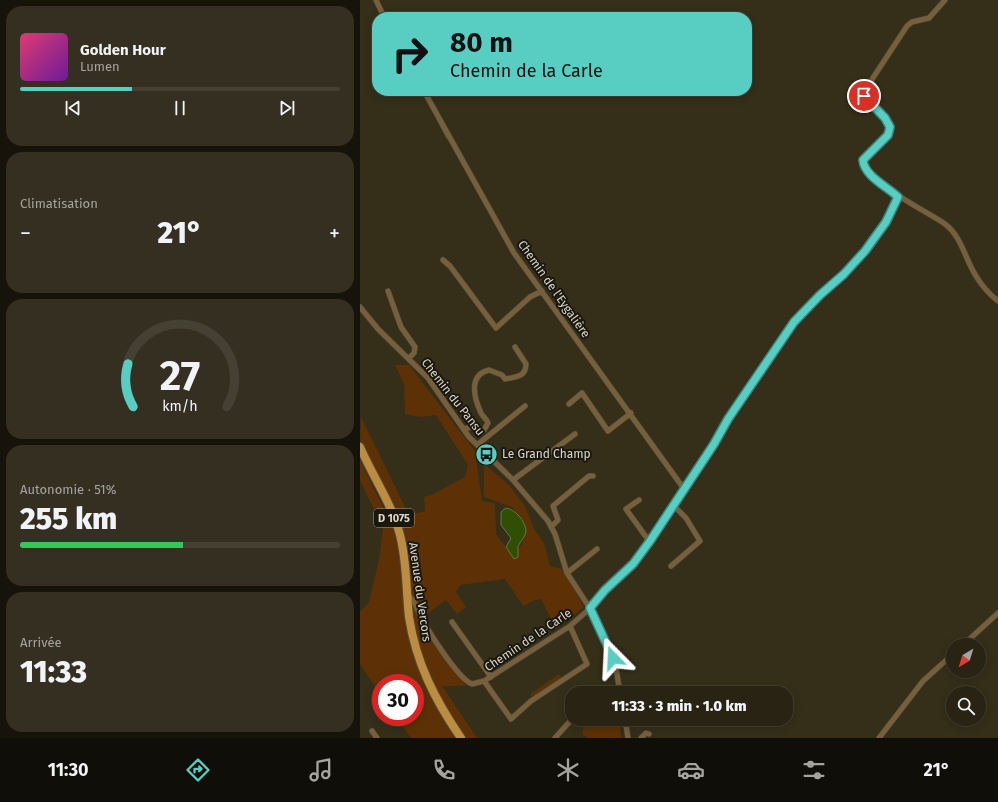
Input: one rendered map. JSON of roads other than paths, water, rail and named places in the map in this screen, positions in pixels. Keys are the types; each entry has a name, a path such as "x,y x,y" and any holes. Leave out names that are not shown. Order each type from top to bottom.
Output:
{"main road":[{"name":"Avenue du Vercors","path":"360,447 396,521 403,550 411,624 420,663 440,707 461,738"}],"street":[{"path":"376,0 382,12"},
{"path":"946,0 929,18 912,22 907,26 864,93 864,96 885,118 890,127 888,135 863,160 863,166 898,197 935,218 954,232 975,275 986,290 998,301"},
{"name":"Chemin de l'Eygalière","path":"427,96 514,253 631,413 684,489"},
{"name":"Chemin de la Carle","path":"408,595 413,598 426,625 461,676 472,684 484,681 491,677 570,626 633,564 650,541 728,419 787,332 802,312 844,274 865,251 886,222 898,197"},
{"path":"443,260 450,266 496,328 530,297 542,291"},
{"path":"388,291 401,327 415,347 414,353 409,358"},
{"name":"Chemin du Pansu","path":"360,307 378,329 428,378 477,445 513,480 552,527 567,573 590,608 609,647 616,668 619,686"},
{"path":"464,429 471,427 481,432 488,424 481,412 474,393 474,384 478,376 489,370 502,375 505,379 519,377 525,372 526,364 515,347"},
{"path":"569,404 582,393 608,431 631,413"},
{"path":"477,445 525,406"},
{"path":"513,480 575,434"},
{"path":"552,527 558,520 553,506 589,476 593,476"},
{"path":"640,500 626,509 650,541"},
{"path":"671,566 700,541 686,518 673,505"},
{"path":"567,573 597,549"},
{"path":"971,638 998,613"},
{"path":"452,622 491,677"},
{"path":"484,681 511,719 531,701 587,664 570,626"},
{"path":"879,738 923,680 946,660"},
{"path":"555,738 566,726"},
{"path":"626,726 628,738"},
{"path":"372,731 377,738"},
{"path":"640,738 646,733 649,734"}],"waterway":[{"path":"437,119 447,138"}],"place":[{"name":"Le Grand Champ","path":"487,454"}]}
